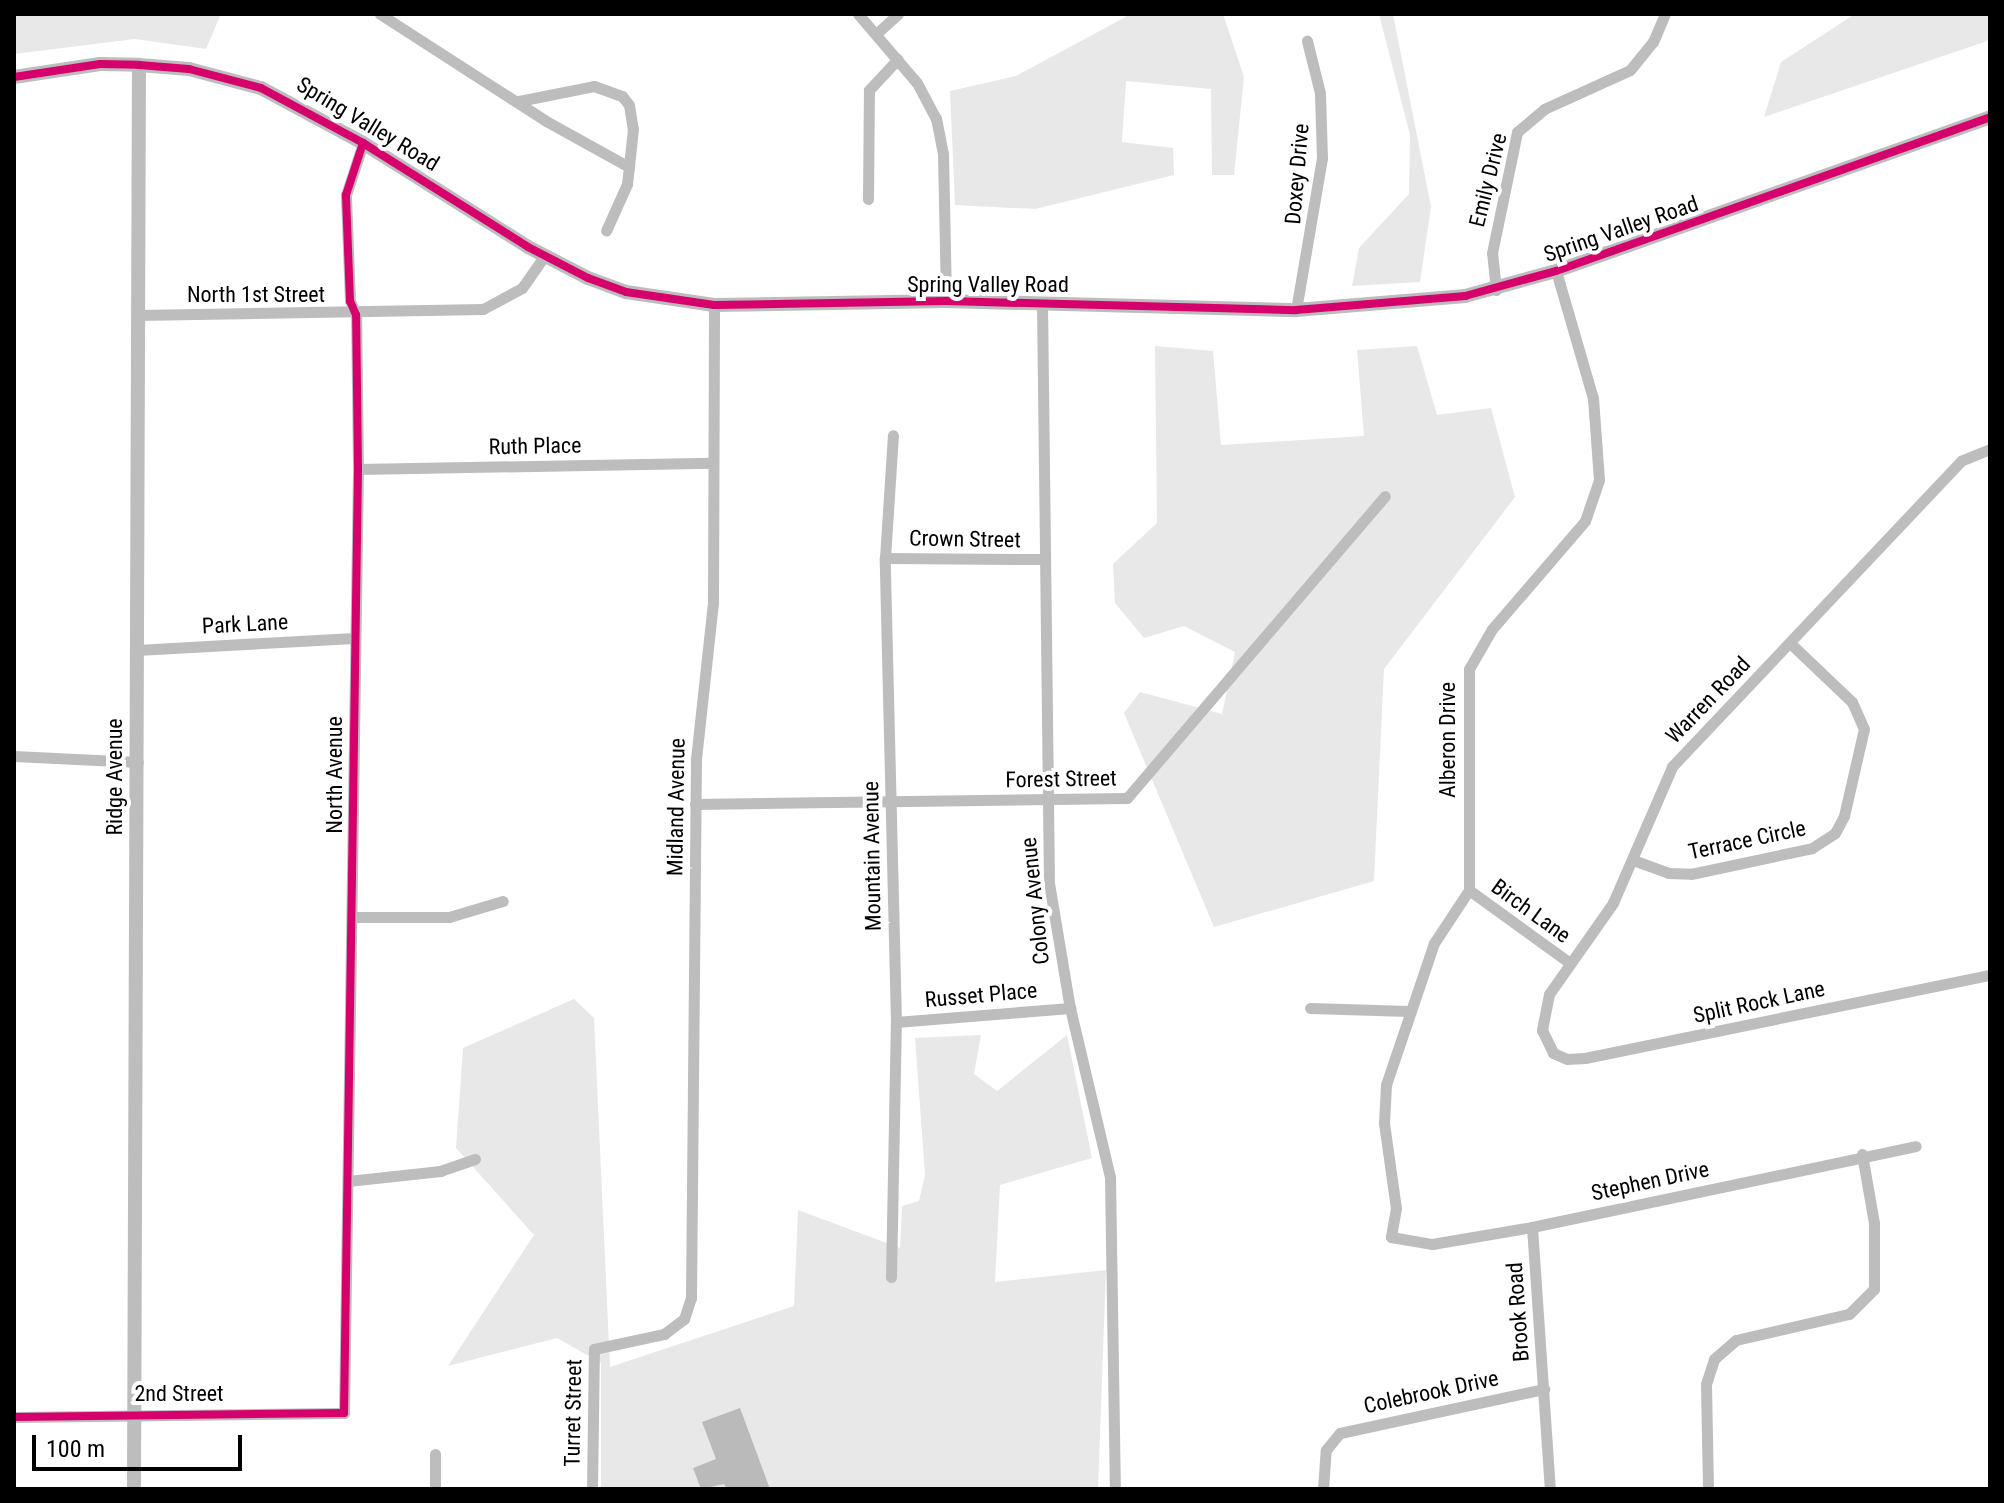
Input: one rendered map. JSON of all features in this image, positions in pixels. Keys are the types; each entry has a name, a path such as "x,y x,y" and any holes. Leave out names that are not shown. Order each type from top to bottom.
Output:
{"street":[{"path":"380,14 588,147 629,167"},
{"path":"858,14 898,59 936,118 943,154 946,301"},
{"path":"877,33 898,14"},
{"name":"Emily Drive","path":"1496,290 1492,253 1517,132 1544,109 1630,70 1653,42 1665,14"},
{"name":"Doxey Drive","path":"1296,310 1322,158 1320,93 1307,41"},
{"path":"868,199 869,90 898,59"},
{"name":"Spring Valley Road","path":"14,77 100,64 139,65 189,69 261,88 363,143 544,256 626,292 714,305 946,301 1296,310 1434,300 1496,290 1556,271 1990,117"},
{"name":"Ridge Avenue","path":"134,1489 139,65"},
{"path":"519,101 594,86 622,96 633,117 629,167 606,231"},
{"name":"North Avenue","path":"344,1413 358,469 356,315 350,301 346,195 363,143"},
{"name":"North 1st Street","path":"138,315 356,315 483,309 522,288 544,256"},
{"name":"Alberon Drive","path":"1469,890 1469,669 1492,629 1585,521 1599,480 1593,398 1556,271"},
{"name":"Colony Avenue","path":"1042,302 1049,883 1070,1008 1110,1177 1115,1489"},
{"name":"Midland Avenue","path":"688,1310 695,804 713,603 714,305"},
{"name":"Mountain Avenue","path":"891,1277 896,1022 885,558 893,435"},
{"name":"Warren Road","path":"1544,1038 1546,1002 1613,903 1672,767 1961,461 1990,449"},
{"name":"Ruth Place","path":"358,469 712,463"},
{"name":"Forest Street","path":"695,804 891,805 1046,798 1127,798 1385,496"},
{"name":"Crown Street","path":"885,558 1044,559"},
{"name":"Park Lane","path":"137,650 354,638"},
{"name":"Terrace Circle","path":"1633,860 1668,873 1691,874 1812,848 1835,833 1859,764 1864,729 1852,702 1790,643"},
{"path":"14,756 138,762"},
{"path":"1310,1008 1409,1011 1434,943 1469,890"},
{"name":"Birch Lane","path":"1469,890 1570,963"},
{"path":"353,917 449,917 503,901"},
{"name":"Split Rock Lane","path":"1544,1038 1560,1057 1585,1058 1990,975"},
{"name":"Russet Place","path":"896,1022 1070,1008"},
{"name":"Stephen Drive","path":"1409,1011 1384,1104 1396,1208 1391,1237 1432,1244 1532,1227 1862,1154 1916,1146"},
{"path":"1708,1489 1706,1384 1714,1359 1736,1340 1849,1314 1874,1289 1874,1223 1862,1154"},
{"path":"348,1181 440,1171 475,1159"},
{"name":"Brook Road","path":"1532,1227 1550,1489"},
{"name":"Turret Street","path":"592,1489 594,1349 664,1334 688,1310"},
{"name":"Colebrook Drive","path":"1323,1489 1326,1450 1340,1433 1544,1389"},
{"name":"2nd Street","path":"14,1417 134,1412 344,1413"},
{"path":"435,1454 435,1489"}],"shaded area":[{"path":"14,14 221,14 206,49 135,39 14,54"},
{"path":"1131,14 1223,14 1244,77 1234,175 1212,175 1211,89 1126,81 1122,142 1173,148 1174,175 1035,209 955,205 950,91 1016,76"},
{"path":"1379,14 1393,14 1431,207 1420,282 1352,286 1359,248 1409,194 1410,135"},
{"path":"1855,14 1990,14 1990,40 1764,117 1781,62"},
{"path":"1155,346 1213,351 1221,445 1364,436 1357,350 1417,346 1437,415 1491,408 1515,497 1384,669 1374,881 1214,927 1124,713 1140,692 1222,714 1235,652 1184,626 1144,638 1115,603 1113,564 1157,523"},
{"path":"574,999 594,1018 610,1367 794,1306 798,1210 900,1248 902,1206 919,1201 925,1175 915,1038 981,1035 974,1074 997,1091 1067,1035 1092,1158 1000,1185 995,1282 1106,1270 1098,1489 601,1489 601,1363 557,1338 448,1366 534,1235 456,1148 463,1048"},
{"path":"740,1408 770,1489 727,1489 724,1484 701,1489 693,1468 716,1459 702,1422"}],"cycle path":[{"path":"14,77 100,64 139,65 189,69 261,88 363,143 528,247 588,278 626,292 714,305 946,301 1296,310 1465,296 1556,271 1990,117"},
{"path":"14,1417 344,1413 358,469 356,315 350,301 346,195 363,143"}]}
